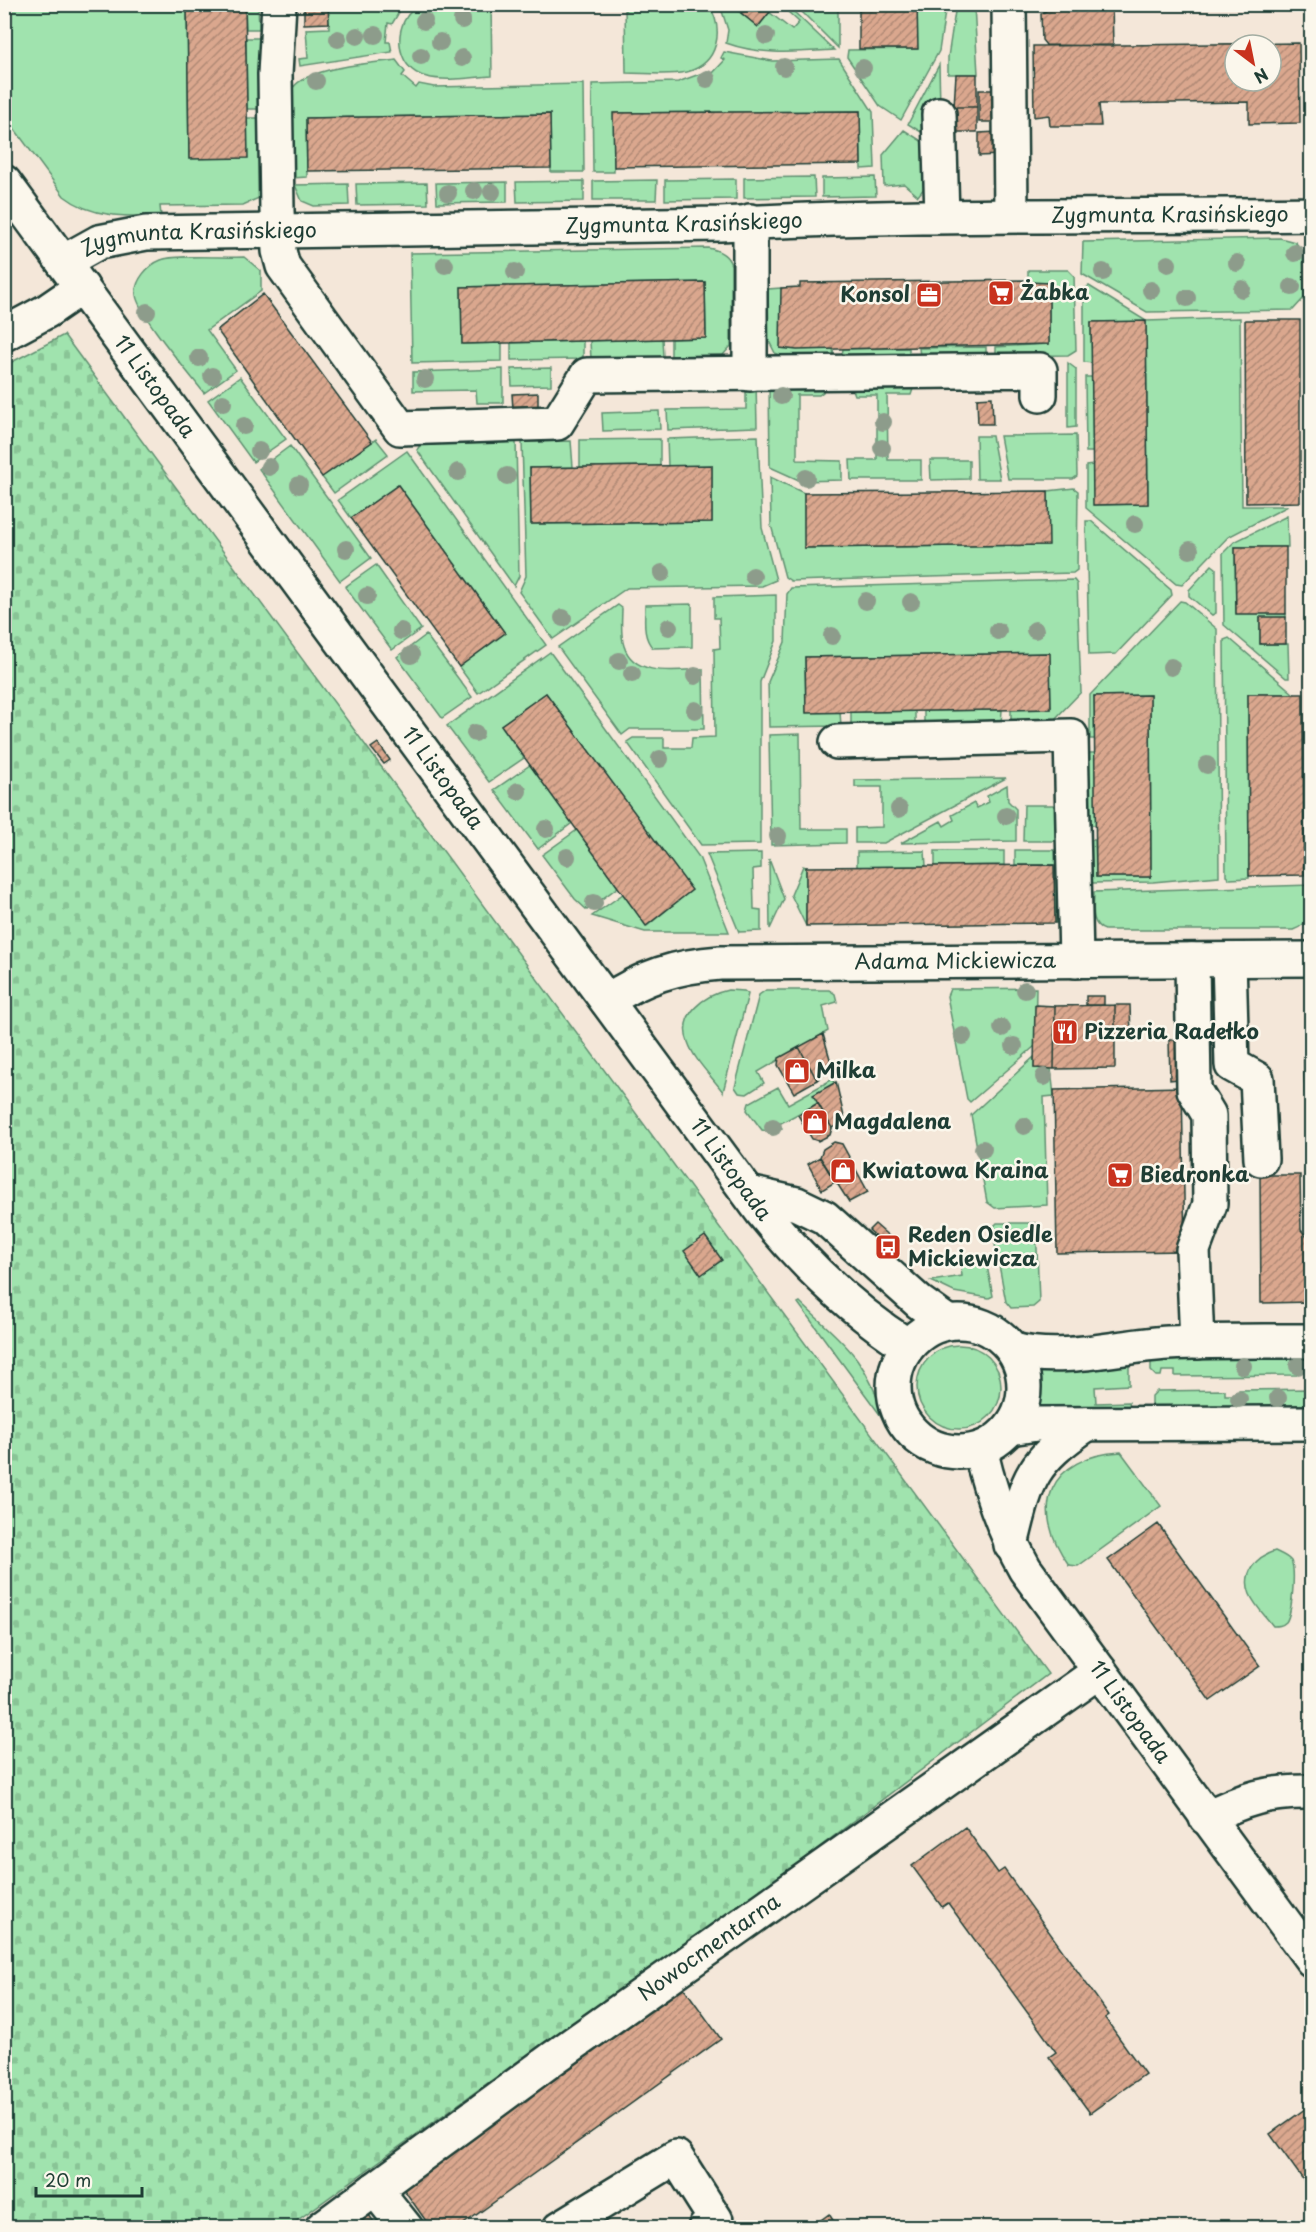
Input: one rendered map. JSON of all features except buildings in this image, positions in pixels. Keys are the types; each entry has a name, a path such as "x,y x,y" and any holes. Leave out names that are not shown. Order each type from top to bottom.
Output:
{"street":[{"path":"279,4 275,74 278,231 283,266 400,428 556,423 587,375 1040,370 1040,395"},
{"path":"1009,4 1011,215"},
{"path":"939,114 942,216"},
{"name":"11 Listopada","path":"4,182 783,1237 834,1291 860,1314 908,1346"},
{"name":"Zygmunta Krasińskiego","path":"4,334 46,311 99,242 124,235 942,216 1011,215 1061,218 1311,214"},
{"path":"750,222 750,374"},
{"path":"837,742 1071,736 1076,961"},
{"name":"Adama Mickiewicza","path":"607,1001 629,986 651,976 700,964 1311,959"},
{"path":"1192,960 1194,1090 1209,1116 1210,1204 1193,1250 1197,1342"},
{"path":"1229,960 1232,1065 1257,1079 1261,1159"},
{"path":"749,1193 797,1204 824,1217 919,1302 947,1322"},
{"path":"947,1322 969,1322 990,1329 1013,1350 1022,1366 1024,1384 1022,1407 1010,1428 996,1441 980,1449 956,1452 932,1447 912,1432 898,1412 894,1389 897,1365 908,1346 927,1330 947,1322"},
{"path":"1013,1350 1033,1355 1059,1355 1197,1342 1311,1341"},
{"path":"1010,1428 1037,1424 1311,1424"},
{"path":"1011,1545 1022,1499 1041,1461 1058,1443 1086,1424"},
{"name":"11 Listopada","path":"980,1449 990,1493 1011,1545 1025,1569 1311,1959"},
{"name":"Nowocmentarna","path":"322,2228 552,2058 1100,1671"},
{"path":"1206,1818 1251,1796 1279,1791 1311,1791"},
{"path":"560,2228 676,2157 716,2220 705,2228"},
{"path":"375,2189 406,2228"}],"green space":[{"path":"5,5 187,5 189,158 247,118 261,118 261,197 243,205 160,206 161,216 135,216 110,215 86,209 64,196 5,116"},
{"path":"245,5 258,5 259,29 246,29"},
{"path":"328,5 398,5 401,9 392,24 388,23 386,42 390,42 392,52 300,66 299,59 308,58 306,29 329,28"},
{"path":"420,5 491,5 492,76 451,79 427,77 407,65 400,44 401,32 404,21"},
{"path":"625,5 709,5 714,15 717,35 712,53 698,68 687,72 626,73"},
{"path":"720,5 730,5 758,26 769,12 792,30 799,22 787,11 793,11 834,50 766,51 726,43 728,30"},
{"path":"917,5 946,5 939,51 901,120 880,106 847,57 848,50 917,49"},
{"path":"956,5 974,5 978,74 948,74 948,57"},
{"path":"838,9 838,48 800,10"},
{"path":"246,38 259,38 260,109 247,109"},
{"path":"724,52 772,61 839,59 873,112 875,168 861,169 860,111 614,113 614,172 593,172 592,84 678,82 708,71 711,75 725,60 721,58"},
{"path":"396,60 405,72 402,76 416,88 419,84 434,87 583,84 584,172 551,172 550,114 306,118 307,177 292,178 291,91 298,83 308,77 338,68"},
{"path":"939,65 940,106 931,138 908,124"},
{"path":"904,130 931,147 925,187 918,196 904,184 884,186 883,155"},
{"path":"814,177 815,197 744,198 744,178"},
{"path":"875,177 876,196 822,197 822,178"},
{"path":"736,179 736,199 665,200 665,180"},
{"path":"657,180 656,200 593,200 593,181"},
{"path":"584,181 584,201 517,202 516,182"},
{"path":"507,182 507,202 437,203 436,183"},
{"path":"427,183 428,204 357,205 356,184"},
{"path":"348,184 349,205 314,206 302,201 295,185"},
{"path":"1280,238 1295,242 1303,251 1304,298 1293,310 1147,312 1082,274 1083,242"},
{"path":"708,248 722,253 731,265 731,346 723,355 671,356 671,339 706,338 705,282 461,287 462,344 502,343 502,361 412,363 410,253"},
{"path":"244,257 261,271 261,291 207,330 236,370 204,393 146,316 136,295 137,284 156,262 168,258"},
{"path":"1028,270 1068,270 1074,276 1076,350 1068,355 996,356 996,347 1049,344 1049,284 1028,282"},
{"path":"1089,286 1146,321 1240,318 1242,506 1288,506 1228,537 1182,585 1176,584 1086,508 1086,466 1093,465 1094,505 1148,504 1146,322 1091,322 1092,363 1084,362 1084,289"},
{"path":"781,288 833,349 834,356 784,356 775,353 769,341 768,289"},
{"path":"64,335 1048,1674 751,1899 542,2044 288,2227 5,2228 4,366"},
{"path":"662,339 663,357 591,359 590,341"},
{"path":"583,341 583,359 511,360 511,343"},
{"path":"986,347 986,355 920,356 919,348"},
{"path":"909,348 909,355 842,356 843,349"},
{"path":"1068,363 1076,369 1076,427 1068,428"},
{"path":"551,368 551,385 512,386 511,369"},
{"path":"503,369 503,403 477,403 476,390 413,391 413,372"},
{"path":"240,377 286,439 253,462 208,400"},
{"path":"1085,377 1092,377 1093,452 1086,452"},
{"path":"746,383 756,383 757,427 668,430 667,410 746,409"},
{"path":"769,383 824,388 819,395 797,395 797,460 842,461 842,480 801,481 770,467"},
{"path":"914,386 911,395 887,395 888,460 921,460 921,480 851,480 850,460 877,460 877,395 855,395 852,387"},
{"path":"659,411 660,429 603,431 602,413"},
{"path":"1076,435 1077,476 1073,479 1008,479 1000,436"},
{"path":"758,436 762,528 776,580 762,586 627,588 553,639 519,592 526,576 522,442 571,441 573,467 530,468 531,524 712,522 712,466 668,466 667,439"},
{"path":"976,436 992,436 1000,479 977,479"},
{"path":"376,439 388,454 334,493 322,477"},
{"path":"660,439 660,466 580,467 580,440"},
{"path":"516,442 519,576 514,586 417,450 420,445"},
{"path":"290,446 371,558 340,581 259,469"},
{"path":"407,451 546,645 478,693 459,667 505,633 398,485 351,518 338,500"},
{"path":"930,460 969,460 969,479 931,480"},
{"path":"770,477 804,493 805,548 1048,545 1048,491 1074,488 1078,491 1077,570 1073,573 791,581 785,577 771,525"},
{"path":"1287,516 1288,547 1235,547 1236,613 1286,614 1286,617 1260,618 1260,644 1288,644 1289,678 1286,678 1224,625 1223,553 1234,542"},
{"path":"1086,521 1091,521 1171,590 1172,595 1116,654 1089,655"},
{"path":"376,565 421,629 392,650 345,587"},
{"path":"1212,565 1216,568 1216,613 1212,615 1189,596 1189,590"},
{"path":"1074,580 1077,584 1081,692 1052,722 1011,723 1011,710 1051,709 1049,653 805,657 806,712 840,712 841,726 769,727 768,682 785,642 787,594 791,588"},
{"path":"776,595 776,641 760,682 760,844 701,845 627,742 633,738 664,738 664,748 691,748 692,738 715,737 714,649 720,648 719,618 714,618 714,597"},
{"path":"1180,601 1185,602 1217,629 1219,876 1153,882 1093,883 1090,880 1088,840 1095,840 1096,877 1151,877 1150,695 1094,696 1095,739 1090,739 1090,695"},
{"path":"692,604 692,647 653,648 646,634 645,605"},
{"path":"618,605 622,608 624,646 629,656 637,663 647,668 669,671 703,669 704,729 630,729 622,735 558,647"},
{"path":"426,635 472,697 442,718 397,657"},
{"path":"1229,638 1294,694 1248,694 1249,878 1230,879 1226,876 1224,640"},
{"path":"550,652 699,857 729,932 645,932 592,916 623,894 647,926 691,890 546,693 501,725 524,758 489,782 447,726"},
{"path":"1002,710 1001,723 924,724 924,711"},
{"path":"915,711 915,725 851,725 851,712"},
{"path":"800,734 801,829 846,829 846,843 771,845 769,735"},
{"path":"1087,753 1095,753 1096,825 1088,825"},
{"path":"530,765 572,823 538,849 494,790"},
{"path":"1006,778 884,843 855,843 855,828 882,827 882,787 855,787 855,780"},
{"path":"1007,785 1008,801 1016,809 1016,841 901,843 941,821 944,826 954,820 952,815 974,803 977,808 989,802 987,796"},
{"path":"1024,805 1053,805 1067,825 1067,841 1023,841"},
{"path":"577,830 618,887 587,910 575,899 542,855"},
{"path":"1015,850 1061,850 1062,922 1055,923 1054,865 1015,865"},
{"path":"925,851 926,866 857,867 857,852"},
{"path":"935,851 1004,851 1004,865 935,866"},
{"path":"761,853 761,868 753,869 754,909 761,910 761,931 739,932 707,854"},
{"path":"769,859 784,899 770,929"},
{"path":"803,866 806,867 806,926 791,895"},
{"path":"1311,885 1312,906 1309,918 1293,930 1105,930 1097,924 1093,914 1094,892"},
{"path":"1036,988 1035,1046 970,1102 967,1099 947,996 950,989"},
{"path":"728,990 744,991 748,994 723,1092 694,1055 688,1042 686,1023 695,1007 702,1001"},
{"path":"766,990 829,990 835,994 837,1002 823,1006 828,1031 758,1072 764,1083 747,1094 739,1093 735,1087 759,995"},
{"path":"1034,1057 1034,1068 1051,1069 1054,1096 1044,1097 1047,1205 995,1208 987,1202 971,1115"},
{"path":"833,1079 834,1084 818,1103 779,1124 782,1128 775,1133 762,1130 747,1110 749,1103 778,1087 788,1104"},
{"path":"997,1223 1036,1223 1039,1302 1033,1307 1011,1308 1006,1302 992,1228"},
{"path":"985,1256 993,1296 989,1298 954,1292 931,1281 962,1276 960,1260"},
{"path":"800,1302 840,1340 860,1363 876,1394 883,1415 881,1416 798,1303"},
{"path":"959,1345 975,1348 989,1357 998,1371 1001,1387 998,1403 989,1417 975,1426 959,1429 943,1426 929,1417 920,1403 917,1387 920,1371 929,1357 943,1348"},
{"path":"1311,1356 1311,1369 1298,1369 1297,1375 1175,1376 1175,1371 1162,1371 1161,1376 1156,1376 1151,1371 1151,1358"},
{"path":"1129,1358 1129,1385 1095,1387 1096,1403 1129,1402 1130,1410 1036,1408 1040,1390 1038,1370"},
{"path":"1311,1389 1311,1408 1152,1409 1152,1396 1157,1391 1225,1390 1225,1395 1239,1395 1239,1390"},
{"path":"1121,1452 1161,1506 1078,1566 1069,1565 1057,1544 1050,1524 1048,1505 1053,1489 1062,1474 1077,1463 1096,1456"},
{"path":"1275,1551 1291,1561 1293,1582 1292,1602 1288,1617 1286,1622 1278,1626 1273,1626 1257,1605 1247,1583 1248,1575 1254,1564 1268,1553"}],"place":[{"name":"Żabka","path":"1001,293"},
{"name":"Konsol","path":"929,295"},
{"name":"Pizzeria Radełko","path":"1065,1032"},
{"name":"Milka","path":"797,1071"},
{"name":"Magdalena","path":"815,1122"},
{"name":"Kwiatowa Kraina","path":"843,1171"},
{"name":"Biedronka","path":"1120,1175"},
{"name":"Reden Osiedle Mickiewicza","path":"888,1247"}]}
